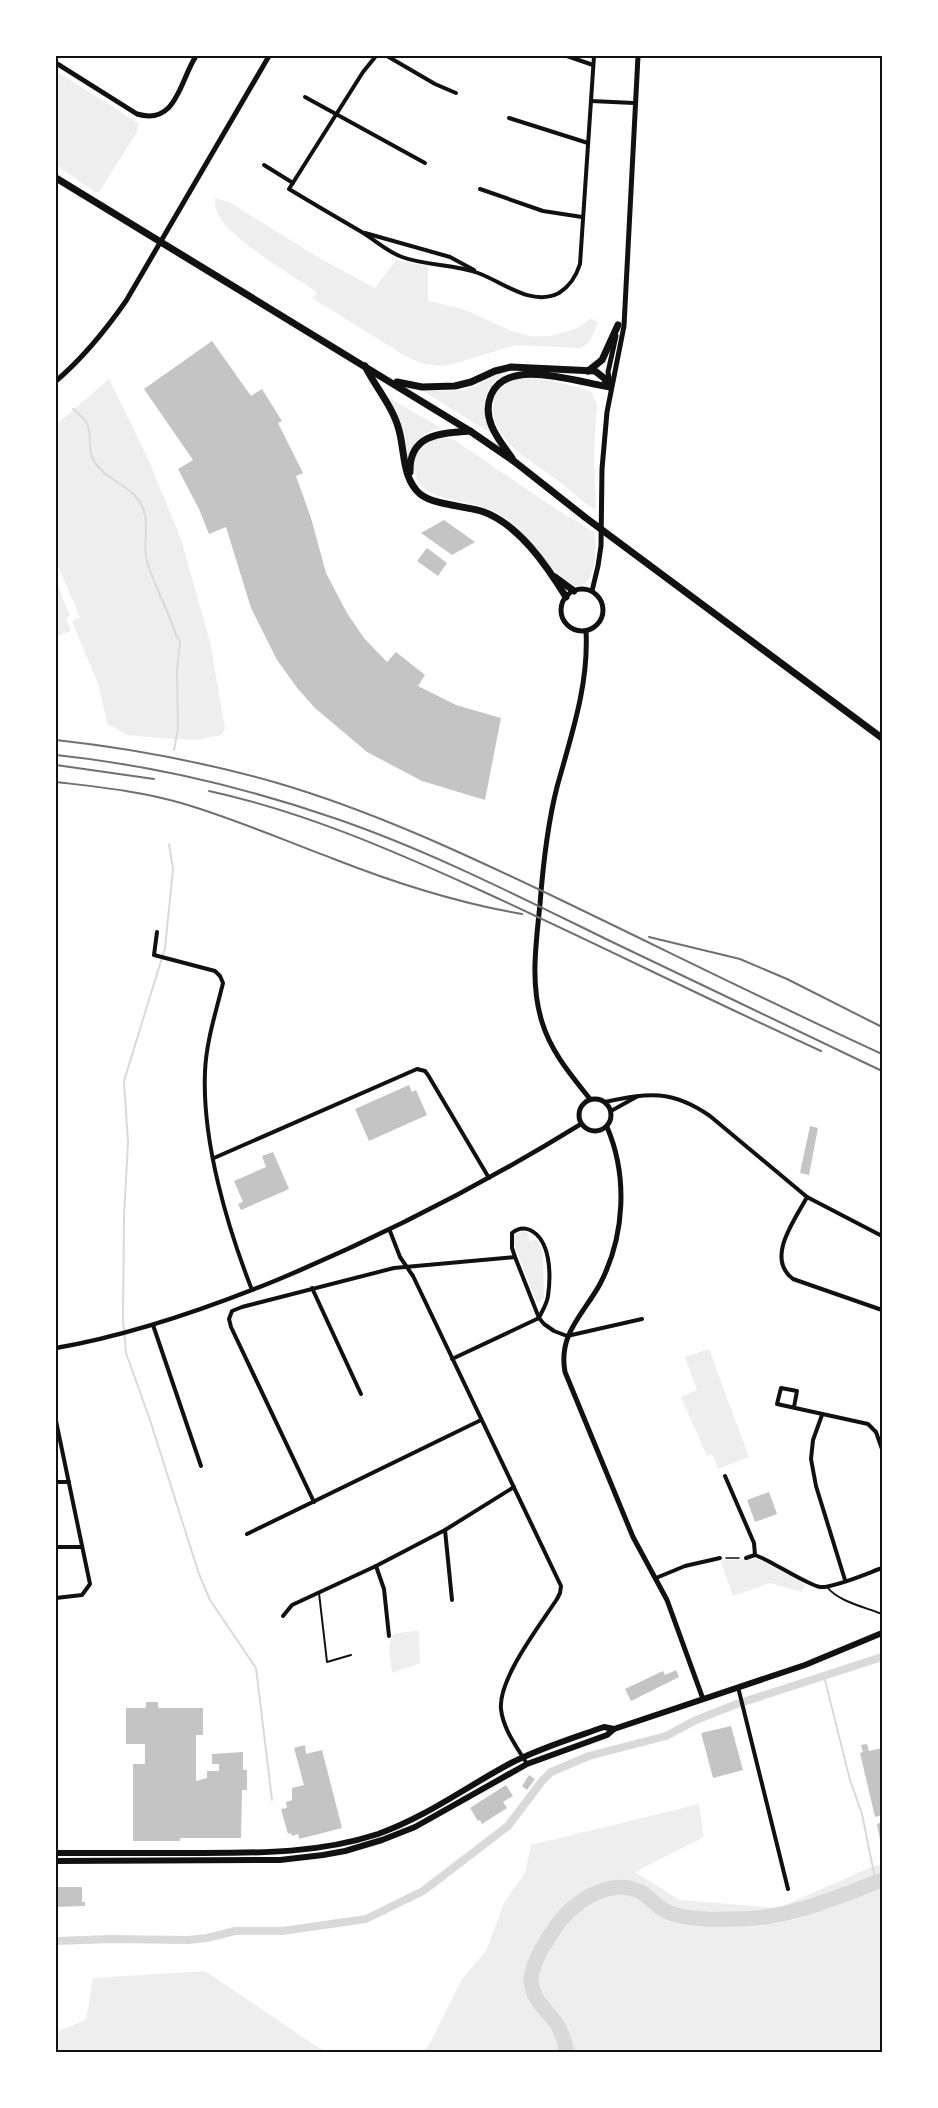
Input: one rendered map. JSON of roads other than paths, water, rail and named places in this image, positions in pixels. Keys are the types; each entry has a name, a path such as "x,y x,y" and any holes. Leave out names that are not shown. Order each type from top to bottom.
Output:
{"highway":[{"path":"56,178 470,431 515,462 586,518 882,738"},
{"path":"588,371 602,360 618,325"},
{"path":"365,366 398,427 405,468 417,490 427,499 483,512 501,521 522,539 555,578 566,597"},
{"path":"391,381 411,386 447,387 463,385 495,370 510,367 588,371 600,374 610,387"},
{"path":"515,462 493,430 488,414 490,397 500,382 514,375 525,374 551,376 610,387"},
{"path":"411,482 410,461 423,440 438,434 470,431"},
{"path":"555,578 574,591"}],"main road":[{"path":"56,63 137,114 150,116 163,113 173,105 196,56"},
{"path":"56,381 84,355 110,325 269,56"},
{"path":"610,387 615,374 622,336 625,302 638,56"},
{"path":"592,591 601,546 603,447 610,387 608,372 625,302"},
{"path":"586,589 592,591 601,600 603,613 597,625 586,631 573,629 564,620 561,606 566,597 574,591 586,589"},
{"path":"586,631 587,654 584,681 546,839 534,973 536,998 548,1037 563,1063 590,1099"},
{"path":"590,1099 605,1102 611,1110 611,1119 607,1127 595,1132 581,1124 580,1109 584,1103 590,1099"},
{"path":"607,1127 618,1155 621,1175 619,1220 611,1257 604,1275 567,1336 563,1362 570,1388 633,1537 672,1612 703,1699"},
{"path":"56,1861 294,1859 371,1844 416,1827 527,1764 607,1735 614,1729 805,1665 882,1633"},
{"path":"56,1853 261,1853 333,1846 372,1835 415,1818 523,1757 604,1727 614,1729"}],"street":[{"path":"376,56 363,72 289,189 361,231 377,244 404,258 477,272"},
{"path":"387,56 435,84 456,93"},
{"path":"567,56 593,65"},
{"path":"361,231 450,257 528,296 545,297 561,292 573,280 580,264 594,56"},
{"path":"305,97 425,163"},
{"path":"591,101 634,103"},
{"path":"509,118 588,143"},
{"path":"264,165 293,183"},
{"path":"480,189 543,211 582,217"},
{"path":"157,932 154,954 215,971 223,982 207,1052 206,1106 222,1197 252,1290"},
{"path":"214,1158 417,1069 425,1071 428,1075 490,1178"},
{"path":"605,1102 631,1095 670,1096 699,1108 807,1197 882,1236"},
{"path":"611,1110 638,1096"},
{"path":"56,1348 153,1325 252,1290 390,1231 490,1178 581,1124"},
{"path":"807,1197 782,1247 780,1257 785,1273 793,1279 882,1310"},
{"path":"452,1359 538,1318 549,1295 546,1249 535,1233 525,1228 518,1229 511,1236 515,1257 538,1318 554,1331 567,1336 642,1319"},
{"path":"390,1231 400,1257 407,1267 561,1586 557,1599 507,1678 502,1697 501,1709 508,1730 527,1764"},
{"path":"314,1502 229,1321 232,1311 393,1268 515,1257"},
{"path":"312,1288 361,1394"},
{"path":"153,1325 201,1466"},
{"path":"794,1407 797,1391 780,1388 777,1404 868,1424 876,1432 882,1449"},
{"path":"822,1414 813,1440 810,1459 844,1580"},
{"path":"247,1533 481,1420"},
{"path":"56,1421 90,1584 82,1595 56,1598"},
{"path":"725,1476 754,1543 755,1556"},
{"path":"56,1482 69,1482"},
{"path":"283,1616 291,1605 376,1566 444,1530 514,1487"},
{"path":"444,1530 452,1600"},
{"path":"56,1547 82,1547"},
{"path":"746,1558 755,1556 817,1586 826,1586 882,1568"},
{"path":"656,1578 685,1566 720,1558"},
{"path":"376,1566 384,1589 389,1636"},
{"path":"738,1687 789,1889"}],"lane":[{"path":"826,1586 843,1599 882,1614"},
{"path":"319,1593 327,1662 351,1655"}],"waterway":[{"path":"73,409 87,423 94,461 99,468 137,497 144,511 147,562 180,641 177,670 178,729 174,750"},
{"path":"169,844 173,869 165,948 124,1081 128,1143 124,1216 123,1319 126,1353 199,1574 210,1600 256,1668 272,1800"},
{"path":"56,1941 188,1940 235,1931 282,1931 366,1919 423,1891 508,1826 551,1772 589,1756 666,1736 696,1720 734,1705 882,1657"},
{"path":"824,1676 850,1780 862,1814 876,1883"},
{"path":"567,2052 558,2026 540,2004 531,1981 533,1968 549,1936 569,1911 591,1895 603,1890 628,1888 641,1892 662,1909 679,1916 743,1919 797,1910 882,1880"}],"railway":[{"path":"56,740 111,747 220,768 274,782 348,806 492,867 882,1054"},
{"path":"56,755 162,771 231,787 334,818 404,844 473,874 882,1071"},
{"path":"56,765 154,779"},
{"path":"56,782 135,792 181,803 239,822 403,884 450,898 522,914"},
{"path":"209,791 310,820 408,858 821,1051"},
{"path":"649,937 740,959 787,979 882,1027"}]}
